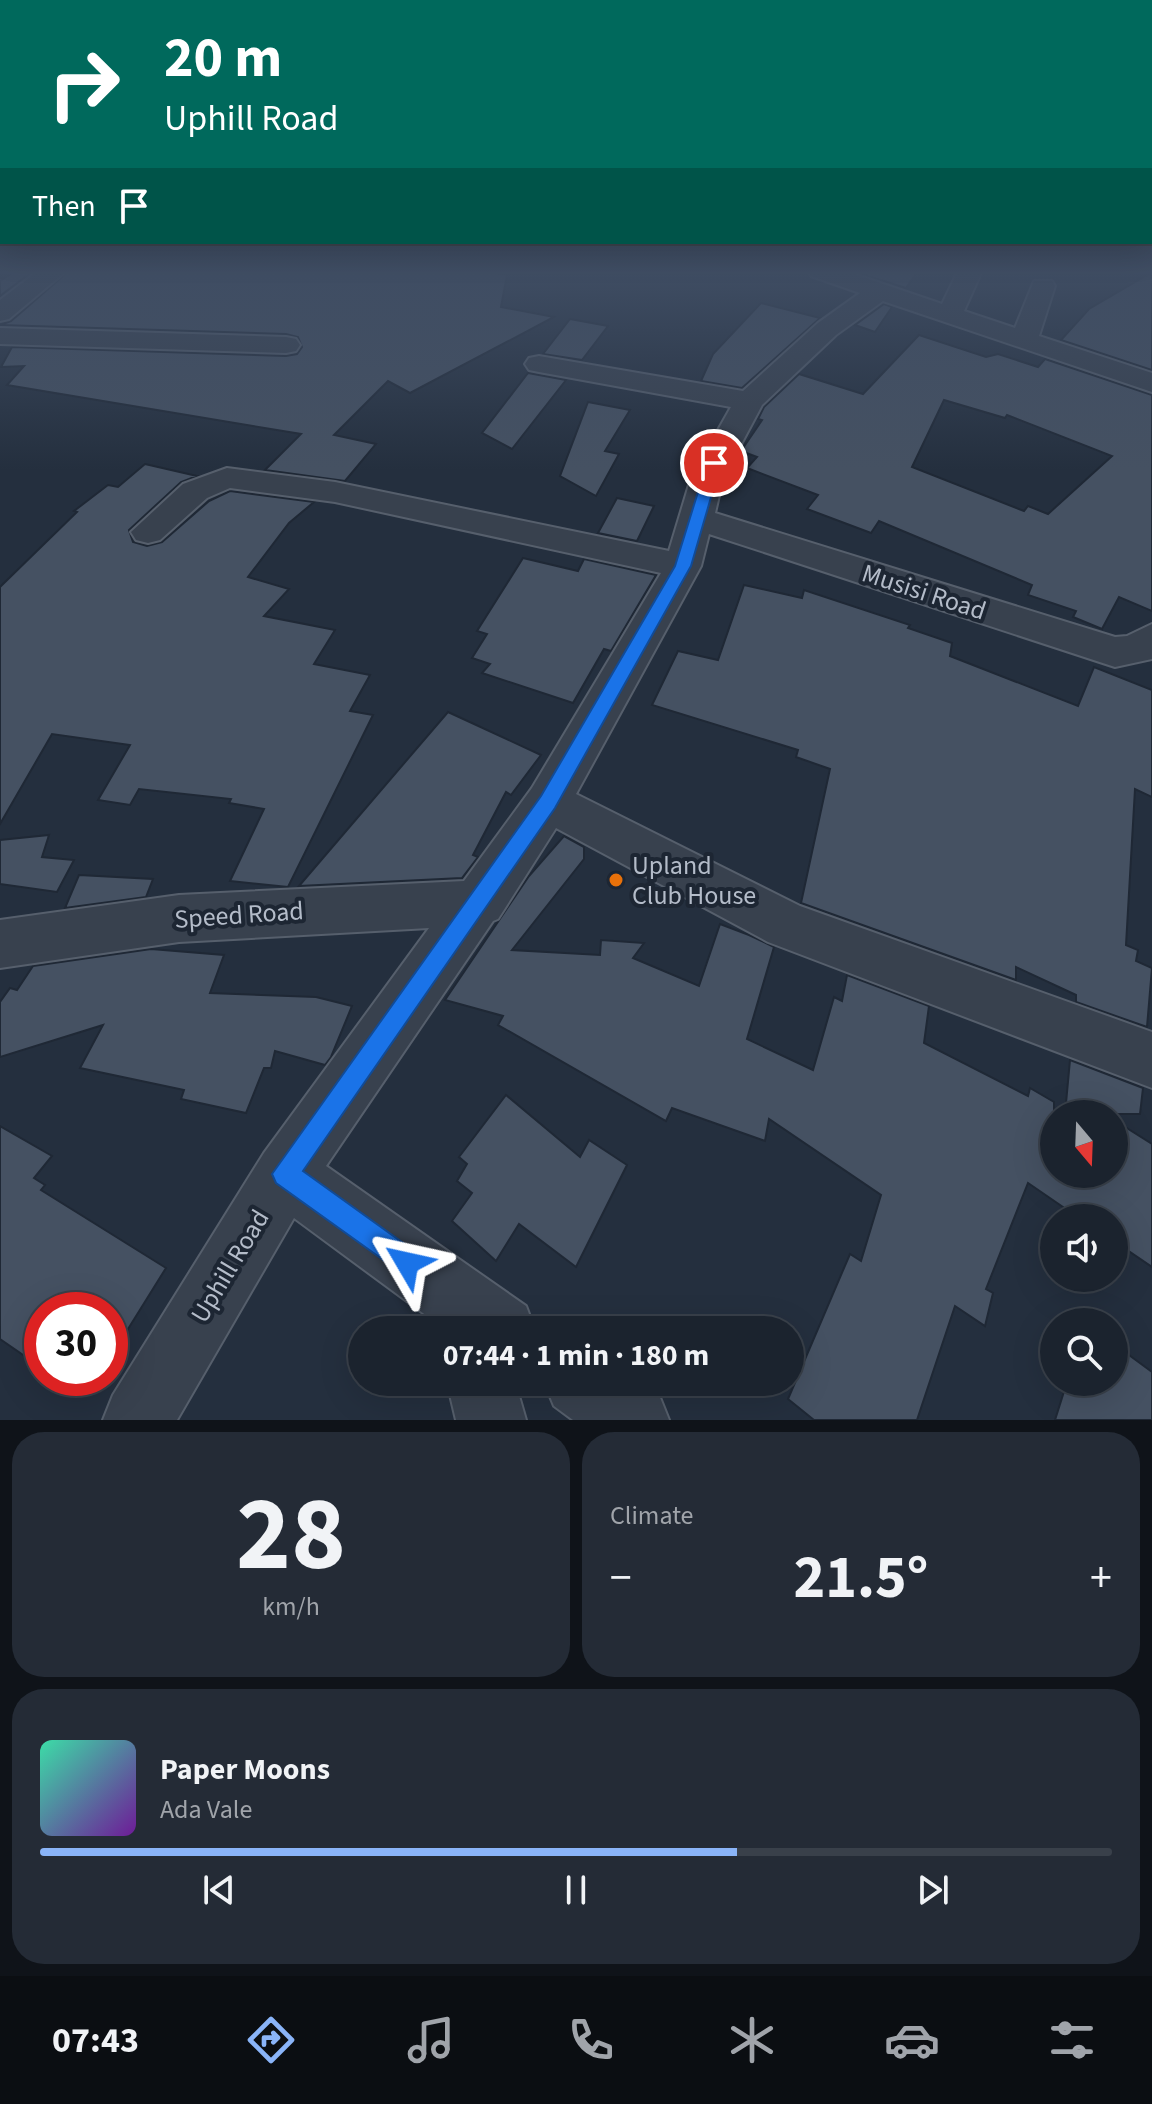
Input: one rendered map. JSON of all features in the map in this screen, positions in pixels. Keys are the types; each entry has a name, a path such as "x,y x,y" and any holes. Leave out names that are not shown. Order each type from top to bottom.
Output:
{"street":[{"path":"40,337 286,345"},
{"name":"Uphill Road","path":"138,1420 285,1174 480,903 548,802 683,566 695,518 720,448 749,401 818,337"},
{"path":"1019,337 1152,383"},
{"path":"539,364 749,401"},
{"path":"148,532 195,491 212,482 236,479 335,492 683,566"},
{"name":"Musisi Road","path":"695,518 1115,652 1136,650 1152,638"},
{"path":"548,802 786,925 1152,1060"},
{"name":"Speed Road","path":"0,944 42,935 224,913 480,903"},
{"path":"285,1174 470,1316"},
{"path":"485,1396 491,1420"},
{"path":"599,1396 634,1420"}],"building":[{"path":"298,337 516,337 410,393 388,381 334,435 376,444 345,481 265,470 301,434 7,385 24,366 1,367 12,347 286,356 297,354 302,347"},
{"path":"556,337 599,337 582,360 543,354"},
{"path":"729,337 799,337 742,388 701,381 713,354"},
{"path":"917,337 926,337 986,357 998,354 1038,367 1045,359 1152,395 1152,611 1119,597 1102,629 1073,617 1076,611 1028,595 1032,585 879,521 871,533 807,509 818,495 747,468 757,457 741,451 762,420 758,419 764,407 799,374 863,394","holes":["944,400 1005,418 1007,415 1112,456 1048,514 1028,506 1024,511 912,467"]},
{"path":"1063,337 1152,337 1152,370 1061,340"},
{"path":"528,373 566,380 512,449 482,433"},
{"path":"588,402 630,410 605,451 619,454 596,496 560,476"},
{"path":"145,464 197,476 181,482 129,530 133,542 147,546 162,542 209,501 230,491 314,502 289,523 248,577 289,589 264,616 335,630 314,664 370,675 350,711 373,715 288,887 230,881 264,809 229,803 231,799 139,789 130,805 98,800 130,745 52,734 0,824 0,587 77,512 74,511 108,485 118,487"},
{"path":"617,498 654,506 637,541 598,533"},
{"path":"523,558 578,571 584,559 656,575 611,651 604,649 573,703 482,673 490,664 472,658 487,634 477,631"},
{"path":"744,585 802,598 804,590 910,625 908,628 952,643 950,656 1078,706 1094,667 1152,690 1152,797 1135,789 1126,945 1138,950 1136,961 1152,968 1147,1027 1076,1002 1076,995 1016,967 1016,980 801,903 830,769 796,757 798,750 652,705 678,651 718,660"},
{"path":"448,712 541,755 511,795 506,792 473,855 478,857 462,878 299,886"},
{"path":"49,835 42,857 74,860 57,892 0,884 0,840"},
{"path":"564,836 584,847 584,859 512,950 600,955 601,940 644,943 633,958 699,986 720,924 774,947 747,1039 813,1070 834,997 842,1001 847,975 929,1006 924,1043 1028,1096 1030,1088 1051,1100 1040,1100 1040,1188 1128,1188 1128,1129 1152,1144 1152,1267 1128,1251 1128,1204 1059,1204 1028,1183 986,1289 993,1293 985,1326 955,1306 917,1420 814,1420 788,1399 789,1396 804,1396 804,1362 850,1254 861,1261 881,1195 769,1119 765,1141 672,1108 666,1121 498,1025 503,1016 445,1000 529,876"},
{"path":"79,875 153,879 146,897 65,908"},
{"path":"151,949 224,955 210,993 316,997 352,1006 331,1057 325,1065 275,1051 271,1068 264,1068 246,1113 181,1099 184,1090 80,1068 103,1025 0,1057 0,1002 10,988 17,990 33,966"},
{"path":"1070,1060 1143,1088 1140,1114 1128,1114 1128,1100 1066,1100"},
{"path":"506,1095 580,1157 589,1140 627,1165 576,1267 519,1224 496,1261 452,1221 472,1193 457,1181 467,1164 459,1157"},
{"path":"0,1126 52,1156 34,1178 45,1185 41,1190 166,1268 128,1329 128,1292 24,1292 24,1356 0,1339"},
{"path":"1128,1354 1152,1372 1152,1420 1055,1420 1063,1396 1128,1396"}],"place":[{"name":"Upland Club House","path":"616,880"}],"route":[{"path":"407,1263 285,1174 480,903 548,802 683,566 714,463"}]}
